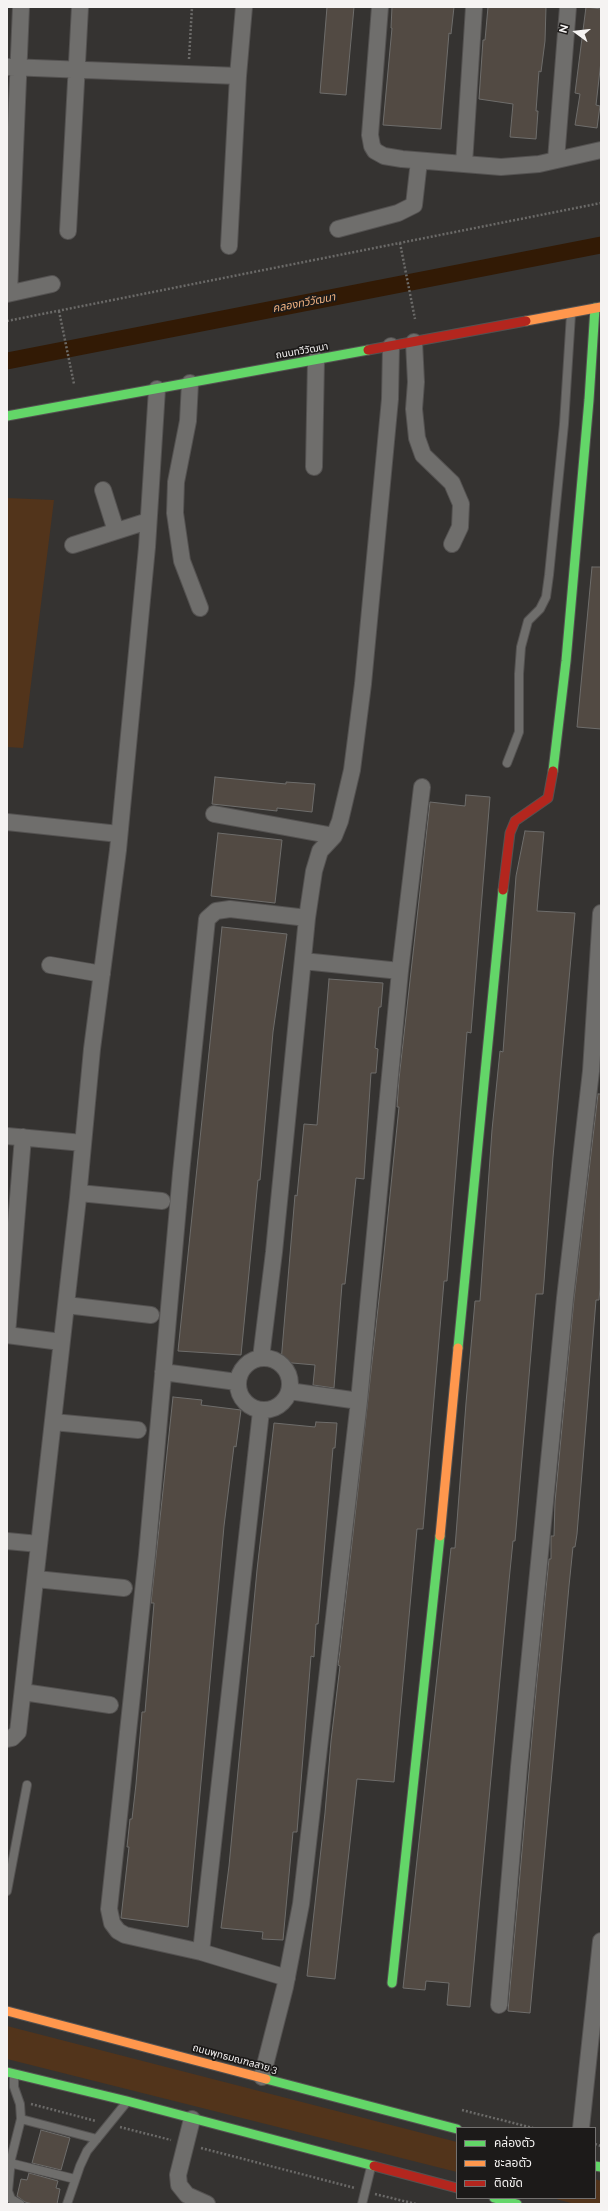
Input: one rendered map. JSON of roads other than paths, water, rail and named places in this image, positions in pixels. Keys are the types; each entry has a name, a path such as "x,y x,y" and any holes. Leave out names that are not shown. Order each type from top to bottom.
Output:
{"street":[{"path":"21,7 13,67 8,293 52,284"},
{"path":"68,231 78,71 80,7"},
{"path":"229,246 238,76 244,7"},
{"path":"380,7 370,135 372,146 384,156 419,161 501,167 556,160 601,150"},
{"path":"464,164 474,7"},
{"path":"556,160 568,7"},
{"path":"13,67 78,71 188,73 238,76"},
{"path":"338,229 398,213 414,205 419,161"},
{"path":"392,1982 442,1522 504,875 510,833 515,821 548,798 551,784 566,661 598,308"},
{"name":"ถนนทวีวัฒนา","path":"7,416 598,308"},
{"path":"414,342 416,382 414,409 417,438 423,455 452,483 461,504 460,528 452,544"},
{"path":"261,1358 302,961 314,870 320,850 334,836 352,770 363,684 390,399 391,346"},
{"path":"314,467 316,360"},
{"path":"190,383 188,421 176,482 174,513 182,561 200,608"},
{"path":"7,1739 12,1738 18,1732 23,1692 79,1193 83,1143 119,834 148,520 157,389"},
{"path":"103,490 116,531"},
{"path":"73,545 148,520"},
{"path":"262,2077 287,1978 301,1904 360,1401 400,971 422,787"},
{"path":"214,814 334,836"},
{"path":"7,822 119,834"},
{"path":"287,1978 201,1952 125,1935 118,1931 112,1923 109,1908 147,1555 163,1372 207,919 216,911 230,909 307,918"},
{"path":"498,2005 519,1766 564,1311 590,1071 601,913"},
{"path":"302,961 400,971"},
{"path":"50,965 102,974"},
{"path":"7,1136 83,1143"},
{"path":"23,1137 7,1334 62,1342"},
{"path":"79,1193 162,1201"},
{"path":"66,1305 151,1314"},
{"path":"261,1358 271,1358 280,1363 287,1371 290,1380 290,1391 286,1399 279,1406 271,1410 261,1411 252,1408 243,1401 238,1392 237,1382 245,1366 261,1358"},
{"path":"163,1372 237,1382"},
{"path":"290,1391 360,1401"},
{"path":"201,1952 261,1411"},
{"path":"53,1422 138,1430"},
{"path":"7,1541 39,1544"},
{"path":"36,1579 124,1588"},
{"path":"23,1692 110,1705"},
{"path":"580,2127 601,1941"},
{"name":"ถนนพุทธมณฑลสาย 3","path":"7,2011 456,2129"},
{"path":"11,2073 127,2101 456,2188"},
{"path":"192,2119 178,2174 179,2185 187,2195 207,2204"},
{"path":"498,2199 517,2204"}],"lane":[{"path":"507,763 519,732 519,674 521,647 528,621 540,609 546,597 564,424 572,313"},
{"path":"7,1891 27,1785"},
{"path":"11,2073 14,2087 20,2101 21,2118 10,2163 8,2191 11,2199 20,2204"},
{"path":"67,2204 75,2179 87,2151 127,2101"},
{"path":"21,2118 97,2139"},
{"path":"10,2163 75,2179"},
{"path":"362,2204 371,2166"}],"waterway":[{"name":"คลองทวีวัฒนา","path":"7,361 601,245"}]}
